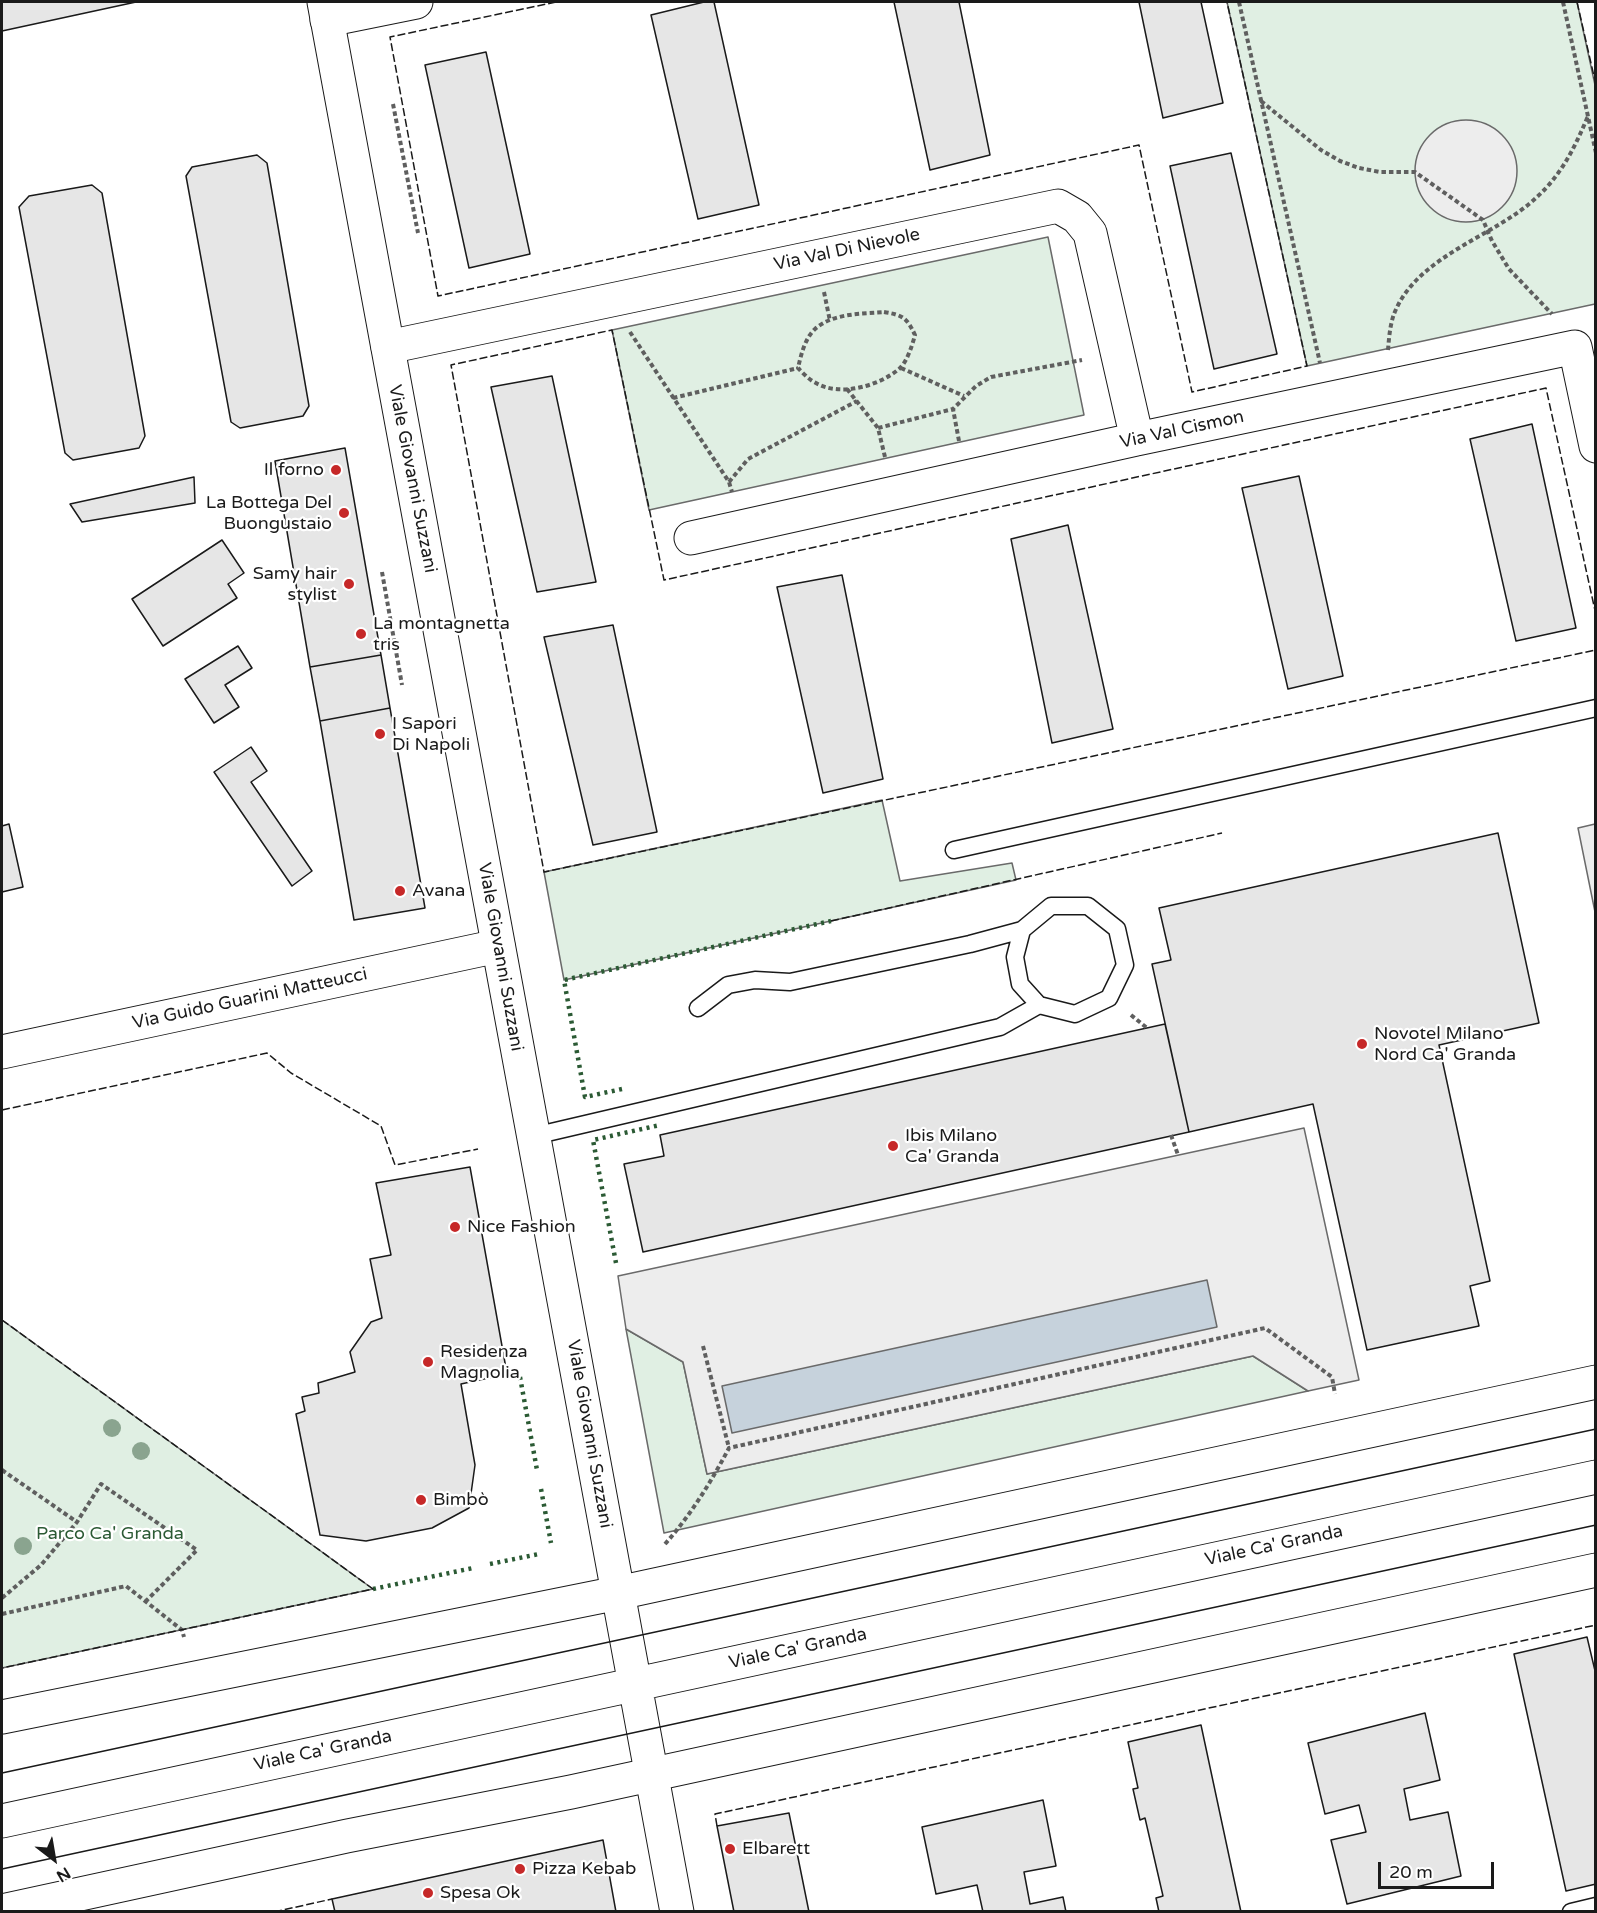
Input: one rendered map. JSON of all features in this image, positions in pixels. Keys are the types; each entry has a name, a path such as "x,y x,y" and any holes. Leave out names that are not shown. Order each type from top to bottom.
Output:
{"street":[{"path":"326,11 416,2"},
{"name":"Viale Giovanni Suzzani","path":"326,11 677,1911"},
{"name":"Via Val Di Nievole","path":"388,348 1058,206 1077,217 1090,233 1137,439"},
{"name":"Via Val Cismon","path":"691,538 1137,439 1575,347 1596,446"},
{"name":"Via Guido Guarini Matteucci","path":"2,1052 498,945"},
{"path":"2,1717 618,1593 1596,1382"},
{"name":"Viale Ca' Granda","path":"2,1821 1596,1477"},
{"path":"2,1911 41,1907 346,1836 571,1792 1596,1570"}],"lane":[{"path":"954,850 1596,708"},
{"path":"698,1008 728,985 755,980 790,982 970,944 1022,930 1051,906 1088,906 1117,928 1125,965 1109,998 1075,1014 1039,1005 1020,984 1015,957 1022,930"},
{"path":"534,1136 1000,1027 1039,1005"},
{"path":"1571,1911 1596,1906"}],"path":[{"path":"1239,2 1320,364"},
{"path":"1563,2 1596,153"},
{"path":"1261,101 1321,150 1340,161 1380,172 1415,172 1483,220 1509,269 1553,315"},
{"path":"393,104 418,233"},
{"path":"1389,355 1394,314 1403,297 1420,277 1445,257 1513,217 1537,197 1558,175 1588,116"},
{"path":"823,290 830,321"},
{"path":"884,312 899,315 909,322 915,336 901,368 869,386 837,391 816,383 798,368 802,350 814,329 845,315 884,312"},
{"path":"629,331 729,482 734,497"},
{"path":"878,428 953,409 964,396 991,377 1083,360"},
{"path":"673,398 798,368"},
{"path":"901,368 964,396"},
{"path":"847,389 878,428 885,459"},
{"path":"729,482 748,459 857,401"},
{"path":"953,409 959,442"},
{"path":"382,572 402,685"},
{"path":"1171,1135 1178,1155"},
{"path":"729,1448 1265,1328 1332,1377 1335,1394"},
{"path":"662,1548 677,1530 716,1472 729,1448 703,1346"},
{"path":"2,1470 77,1521"},
{"path":"2,1598 41,1565 77,1521 101,1484 197,1550 145,1602"},
{"path":"2,1614 126,1586 182,1630 184,1637"}],"green space":[{"path":"1227,2 1577,2 1595,85 1595,304 1307,366"},
{"path":"1048,237 1084,415 649,510 612,330"},
{"path":"882,800 900,881 1012,863 1016,880 564,980 544,872"},
{"name":"Parco Ca' Granda","path":"2,1320 373,1589 2,1668"},
{"path":"626,1329 683,1362 707,1474 1253,1356 1308,1391 664,1533"}],"shaded area":[{"path":"1466,120 1486,124 1502,135 1513,151 1517,171 1513,191 1502,207 1486,218 1466,222 1446,218 1430,207 1419,191 1415,171 1419,151 1430,135 1446,124"},
{"path":"1596,824 1595,912 1578,828"},
{"path":"1304,1128 1359,1380 1308,1391 1253,1356 707,1474 683,1362 626,1329 618,1276"},
{"path":"1207,1280 1217,1327 732,1433 722,1386"}],"building":[{"path":"2,2 136,2 2,31"},
{"path":"704,2 714,2 759,205 698,219 651,15"},
{"path":"894,2 959,2 990,155 930,170"},
{"path":"1139,2 1201,2 1223,103 1163,118"},
{"path":"486,52 530,254 469,268 425,65"},
{"path":"1231,153 1277,354 1214,369 1170,166"},
{"path":"257,155 267,163 309,406 303,416 240,428 231,422 186,176 192,167"},
{"path":"92,185 102,193 145,436 139,448 73,460 65,453 19,207 29,196"},
{"path":"552,376 596,582 537,592 491,387"},
{"path":"1532,424 1576,628 1516,641 1470,439"},
{"path":"345,448 381,655 310,667 275,461"},
{"path":"1299,476 1343,676 1288,689 1242,488"},
{"path":"194,477 195,503 82,522 70,504"},
{"path":"1068,525 1113,729 1052,743 1011,539"},
{"path":"222,540 244,573 228,584 237,598 163,646 132,599"},
{"path":"842,575 883,779 823,793 777,587"},
{"path":"613,625 657,832 593,845 544,637"},
{"path":"238,646 252,668 225,685 239,707 214,723 185,679"},
{"path":"381,655 390,708 320,721 310,667"},
{"path":"390,708 425,908 354,920 320,721"},
{"path":"251,747 267,771 251,782 312,871 292,886 214,772"},
{"path":"9,824 23,887 2,892 2,826"},
{"path":"1498,833 1539,1023 1439,1045 1490,1281 1470,1286 1479,1326 1367,1350 1313,1104 1189,1132 1152,964 1171,960 1159,908"},
{"name":"Ibis Milano Ca' Granda","path":"1165,1024 1189,1132 643,1252 624,1164 664,1156 660,1135"},
{"name":"Residenza Magnolia","path":"470,1167 507,1374 461,1384 475,1465 469,1508 432,1528 366,1541 320,1535 296,1414 305,1411 302,1397 319,1393 318,1383 355,1372 350,1352 371,1322 382,1318 370,1259 391,1255 376,1183"},
{"path":"1587,1637 1596,1675 1596,1884 1566,1891 1514,1654"},
{"path":"1425,1713 1440,1780 1404,1789 1410,1820 1448,1812 1461,1876 1347,1904 1331,1840 1366,1832 1359,1805 1325,1814 1308,1743"},
{"path":"1201,1725 1241,1912 1159,1912 1156,1898 1163,1896 1145,1818 1140,1820 1133,1789 1138,1788 1128,1742"},
{"path":"1043,1800 1056,1866 1024,1872 1030,1904 1063,1897 1066,1912 983,1912 977,1885 936,1894 922,1827"},
{"path":"789,1813 809,1912 734,1912 717,1826"},
{"path":"603,1840 616,1912 335,1912 332,1899"}],"tram line":[{"path":"2,1773 1596,1429"},
{"path":"2,1869 1596,1525"}],"hedge":[{"path":"622,1089 585,1097 564,980 831,921"},
{"path":"616,1263 593,1140 660,1125"},
{"path":"520,1377 537,1470"},
{"path":"541,1489 551,1543"},
{"path":"490,1564 539,1554"},
{"path":"373,1589 473,1568"}],"fence":[{"path":"556,2 390,37 438,296 1139,145 1192,392 1307,366 1227,2"},
{"path":"1577,2 1596,85"},
{"path":"1596,615 1546,388 664,580 612,330 451,365 544,872 1596,650"},
{"path":"831,921 1222,833"},
{"path":"2,1110 267,1053 291,1073 381,1126 395,1165 478,1149"},
{"path":"2,1320 373,1589 2,1668"},
{"path":"717,1826 715,1814 1596,1625"},
{"path":"274,1912 332,1899"}],"place":[{"name":"Il forno","path":"336,470"},
{"name":"La Bottega Del Buongustaio","path":"344,513"},
{"name":"Samy hair stylist","path":"349,584"},
{"name":"La montagnetta tris","path":"361,634"},
{"name":"I Sapori Di Napoli","path":"380,734"},
{"name":"Avana","path":"400,891"},
{"name":"Novotel Milano Nord Ca' Granda","path":"1362,1044"},
{"name":"Ibis Milano Ca' Granda","path":"893,1146"},
{"name":"Nice Fashion","path":"455,1227"},
{"name":"Residenza Magnolia","path":"428,1362"},
{"name":"Bimbò","path":"421,1500"},
{"name":"Elbarett","path":"730,1849"},
{"name":"Pizza Kebab","path":"520,1869"},
{"name":"Spesa Ok","path":"428,1893"}]}
